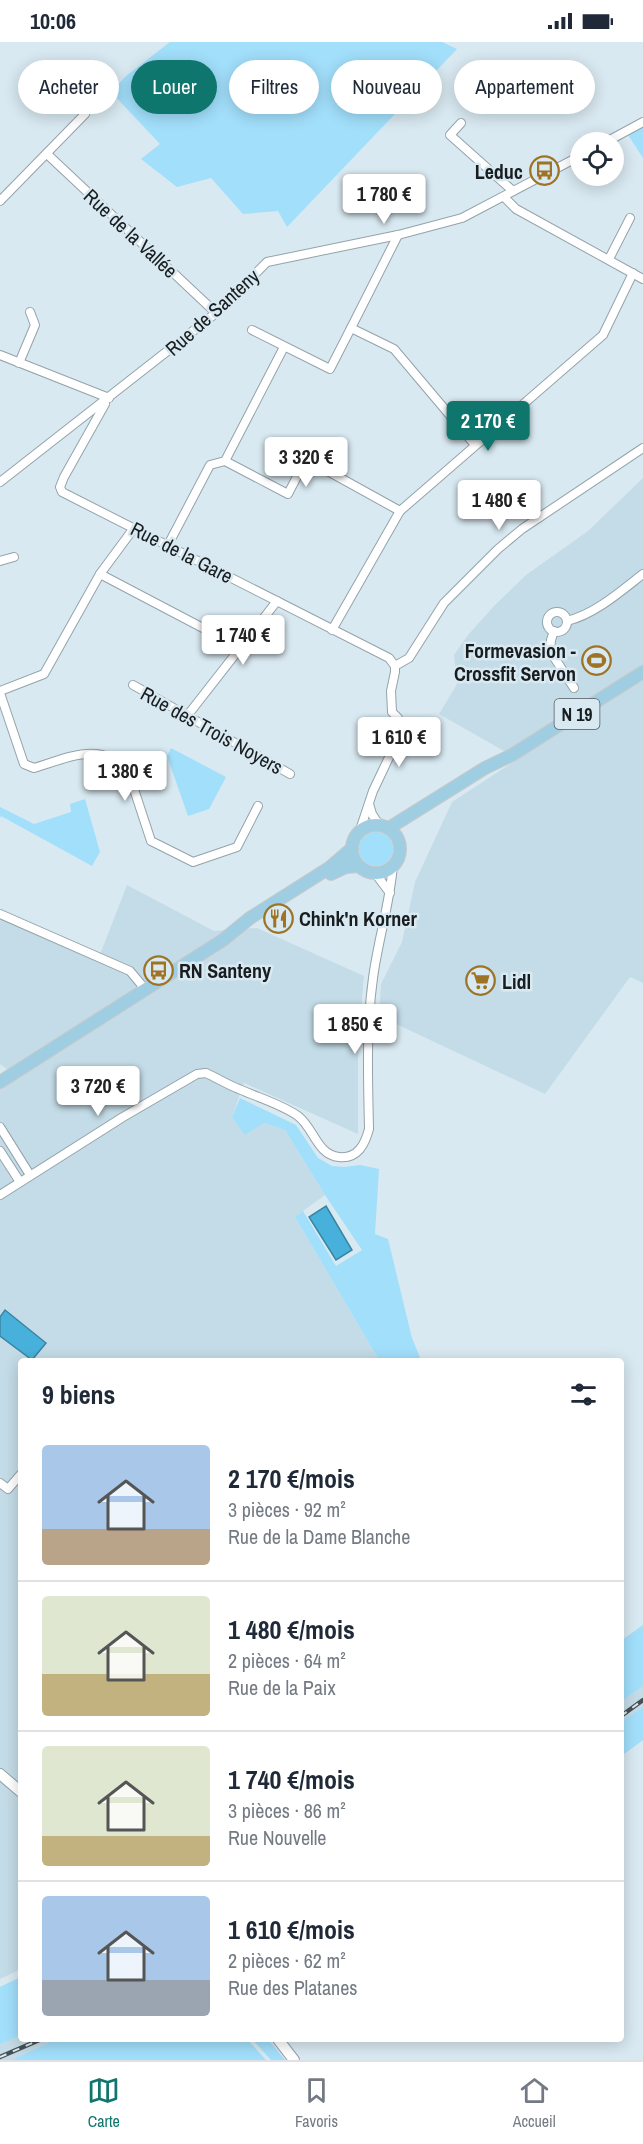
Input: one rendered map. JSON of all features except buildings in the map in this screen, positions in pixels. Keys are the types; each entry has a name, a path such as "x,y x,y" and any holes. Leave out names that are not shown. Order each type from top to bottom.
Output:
{"main road":[{"name":"N 19","path":"399,840 408,825 477,782 512,755 643,672"},
{"name":"N 19","path":"384,826 484,768 512,755"},
{"path":"371,825 384,826 399,840 399,856 393,865 383,872 368,872 353,858 351,849 353,841 360,830 371,825"},
{"path":"223,940 250,918 329,868 351,849"},
{"path":"0,1082 333,873 346,867 359,866"}],"street":[{"path":"0,201 85,114"},
{"path":"624,132 643,122"},
{"path":"461,123 450,135 513,191"},
{"name":"Rue de la Vallée","path":"47,154 216,313"},
{"name":"Rue de Santeny","path":"0,482 216,313 267,262 398,235 462,218 570,161"},
{"path":"504,197 516,209 643,279"},
{"path":"609,259 630,218"},
{"path":"252,330 330,369 398,235"},
{"path":"332,630 400,511 603,335 633,273"},
{"path":"20,363 35,325 30,312"},
{"path":"351,328 394,349 475,446"},
{"path":"225,461 284,347"},
{"path":"0,355 109,398"},
{"name":"Rue de la Gare","path":"109,398 64,477 60,488 62,492 389,658 395,666"},
{"path":"360,830 402,730 398,718 392,712 391,691 395,666 409,658 444,603 498,549 522,529 643,448"},
{"path":"168,545 210,465 225,461 288,494 306,459 400,511"},
{"path":"134,528 100,574 44,674 0,692 24,764 34,768 90,752 100,754 123,766 129,774 151,841 193,862 237,846 258,806"},
{"path":"0,561 14,557"},
{"path":"100,574 241,648"},
{"path":"567,621 577,618 615,596 643,574"},
{"path":"187,716 278,601"},
{"path":"559,612 565,615 567,621 564,629 554,631 547,624 550,614 559,612"},
{"path":"554,631 550,651 574,688"},
{"name":"Rue des Trois Noyers","path":"133,685 290,774"},
{"path":"369,804 372,814 384,826"},
{"path":"0,1195 197,1074 206,1073 299,1117 321,1148 330,1155 338,1158 348,1157 358,1151 365,1144 369,1129 370,1007 393,865"},
{"path":"375,873 390,893"},
{"path":"0,914 130,971 145,989"},
{"path":"0,1127 30,1175"},
{"path":"0,1151 20,1182"},
{"path":"0,1483 8,1489 18,1477"},
{"path":"0,1774 18,1789"},
{"path":"280,2042 294,2060"}],"shaded area":[{"path":"170,42 442,42 457,49 442,65 442,60 331,60 331,114 395,114 287,227 278,211 243,214 211,178 177,187 141,159 160,144 132,114 217,114 217,60 147,60"},
{"path":"131,72 131,113 119,100 119,83"},
{"path":"643,127 643,158 628,135"},
{"path":"643,478 643,983 630,977 545,1094 379,1016 381,984 402,942 415,882 452,802 518,759 439,714 457,684 454,655 468,635 495,605 526,575 588,531"},
{"path":"171,748 226,777 209,809 188,816 167,756"},
{"path":"85,799 100,852 92,866 1,816 0,818 0,807 34,824 71,812 70,804"},
{"path":"376,832 388,837 393,849 388,861 376,866 364,861 359,849 364,837"},
{"path":"127,885 214,931 257,928 364,976 358,1046 358,1134 244,1083 232,1117 285,1130 325,1195 295,1217 378,1358 18,1358 18,1970 0,1979 0,1086 15,1075 0,1064 0,921 2,918 99,957"},
{"path":"240,1098 296,1125 318,1158 332,1166 360,1165 379,1169 375,1234 388,1239 412,1338 420,1358 378,1358 295,1217 303,1211 336,1266 362,1250 285,1130 264,1123 245,1135 232,1117"},
{"path":"326,1206 352,1250 336,1260 309,1217"},
{"path":"5,1310 46,1343 34,1358 29,1358 0,1336 0,1317"},
{"path":"643,1625 643,1740 624,1754 624,1639"},
{"path":"643,1625 643,1686 624,1699 624,1639"},
{"path":"643,1707 643,1740 624,1754 624,1720"},
{"path":"18,1978 18,2042 98,2042 57,2060 0,2060 0,1987"},
{"path":"18,1978 18,2036 0,2044 0,1987"},
{"path":"51,2042 250,2042 266,2060 12,2060"},
{"path":"255,2042 270,2042 285,2060 271,2060"}],"railway":[{"path":"624,1714 643,1700"},
{"path":"0,2057 35,2042"}],"place":[{"name":"Leduc","path":"544,171"},
{"name":"Formevasion - Crossfit Servon","path":"597,661"},
{"name":"Chink'n Korner","path":"278,918"},
{"name":"RN Santeny","path":"158,970"},
{"name":"Lidl","path":"481,981"}]}
